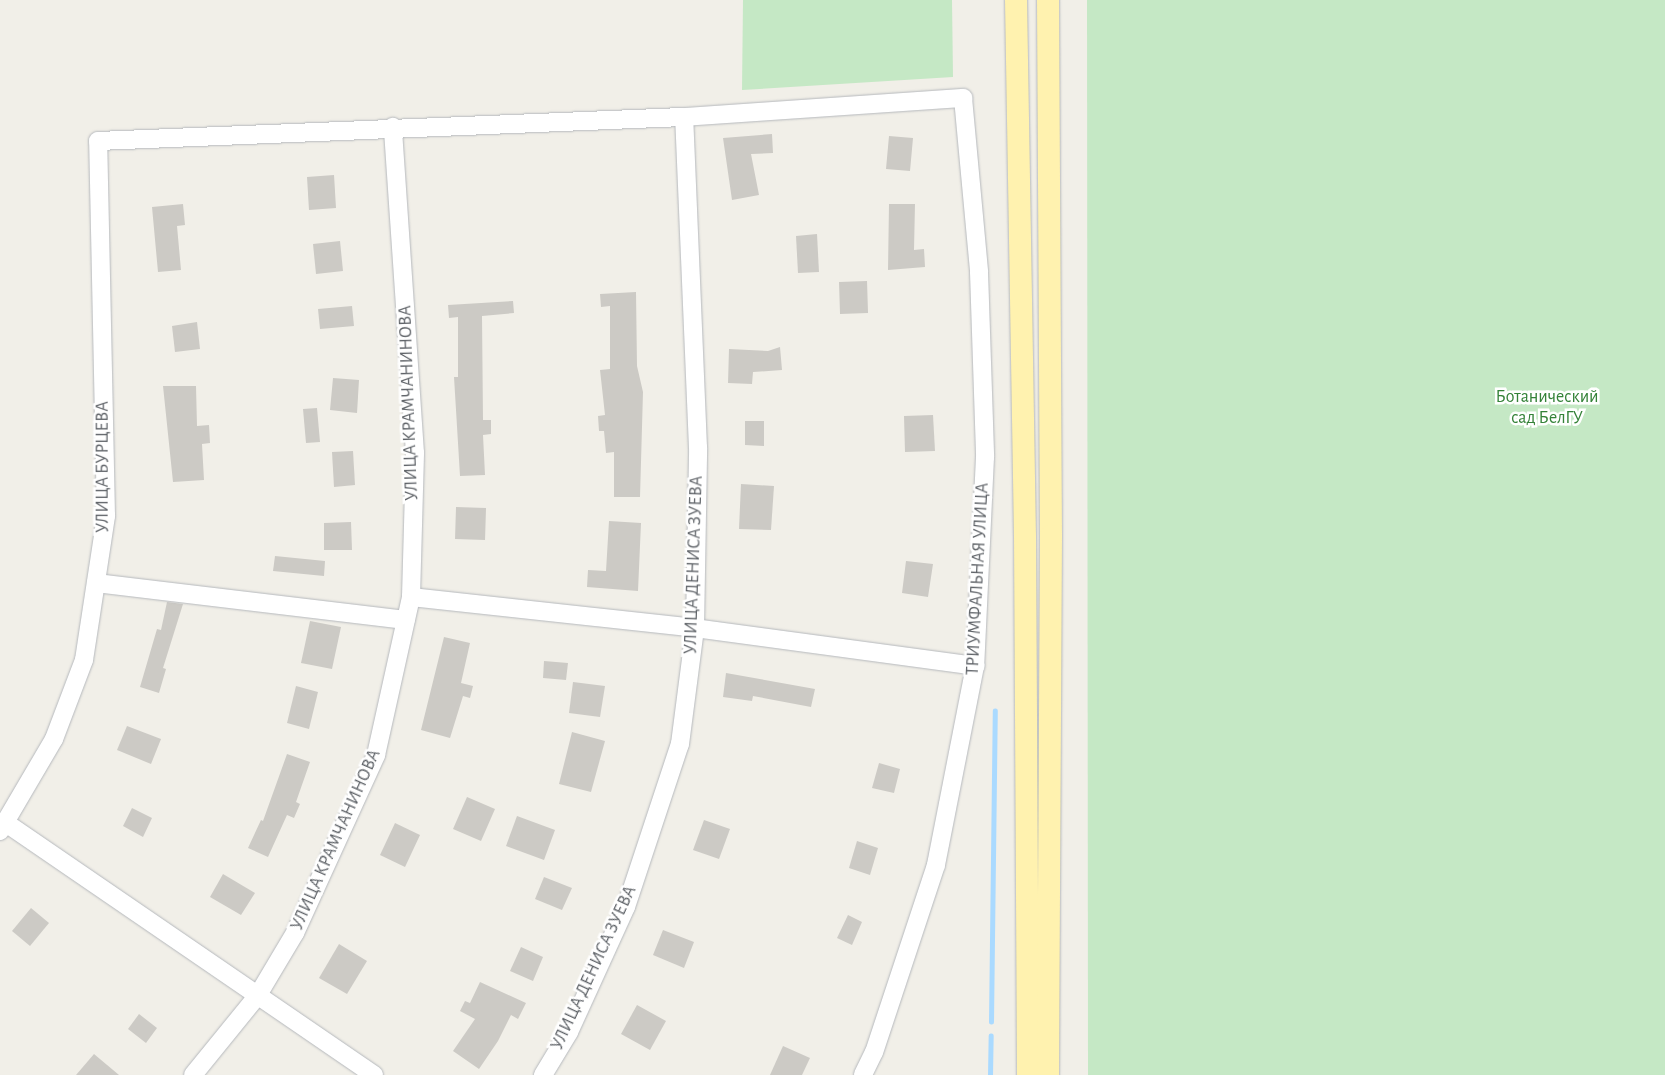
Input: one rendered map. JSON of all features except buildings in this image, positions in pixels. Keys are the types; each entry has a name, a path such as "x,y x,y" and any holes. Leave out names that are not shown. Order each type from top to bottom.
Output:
{"main road":[{"path":"1016,0 1025,546 1028,1075"},
{"path":"1048,0 1051,526 1048,1075"}],"street":[{"name":"ТРИУМФАЛЬНАЯ УЛИЦА","path":"684,117 964,98 978,272 985,457 975,666 936,865 874,1052 863,1075"},
{"path":"394,126 684,117"},
{"name":"УЛИЦА ДЕНИСА ЗУЕВА","path":"543,1075 569,1032 626,907 680,744 695,628 698,448 684,117"},
{"name":"УЛИЦА БУРЦЕВА","path":"3,827 54,739 84,660 106,516 98,141 394,126"},
{"name":"УЛИЦА КРАМЧАНИНОВА","path":"193,1075 258,995 295,933 376,755 411,597 415,453 394,126"},
{"path":"96,583 406,620"},
{"path":"411,597 695,628 975,666"},
{"path":"3,827 258,995 374,1075"}],"green space":[{"path":"743,0 952,0 953,77 742,90"},
{"name":"Ботанический сад БелГУ","path":"1087,0 1665,0 1665,1075 1088,1075"}],"waterway":[{"path":"991,1022 995,711"},
{"path":"990,1075 991,1036"}]}
